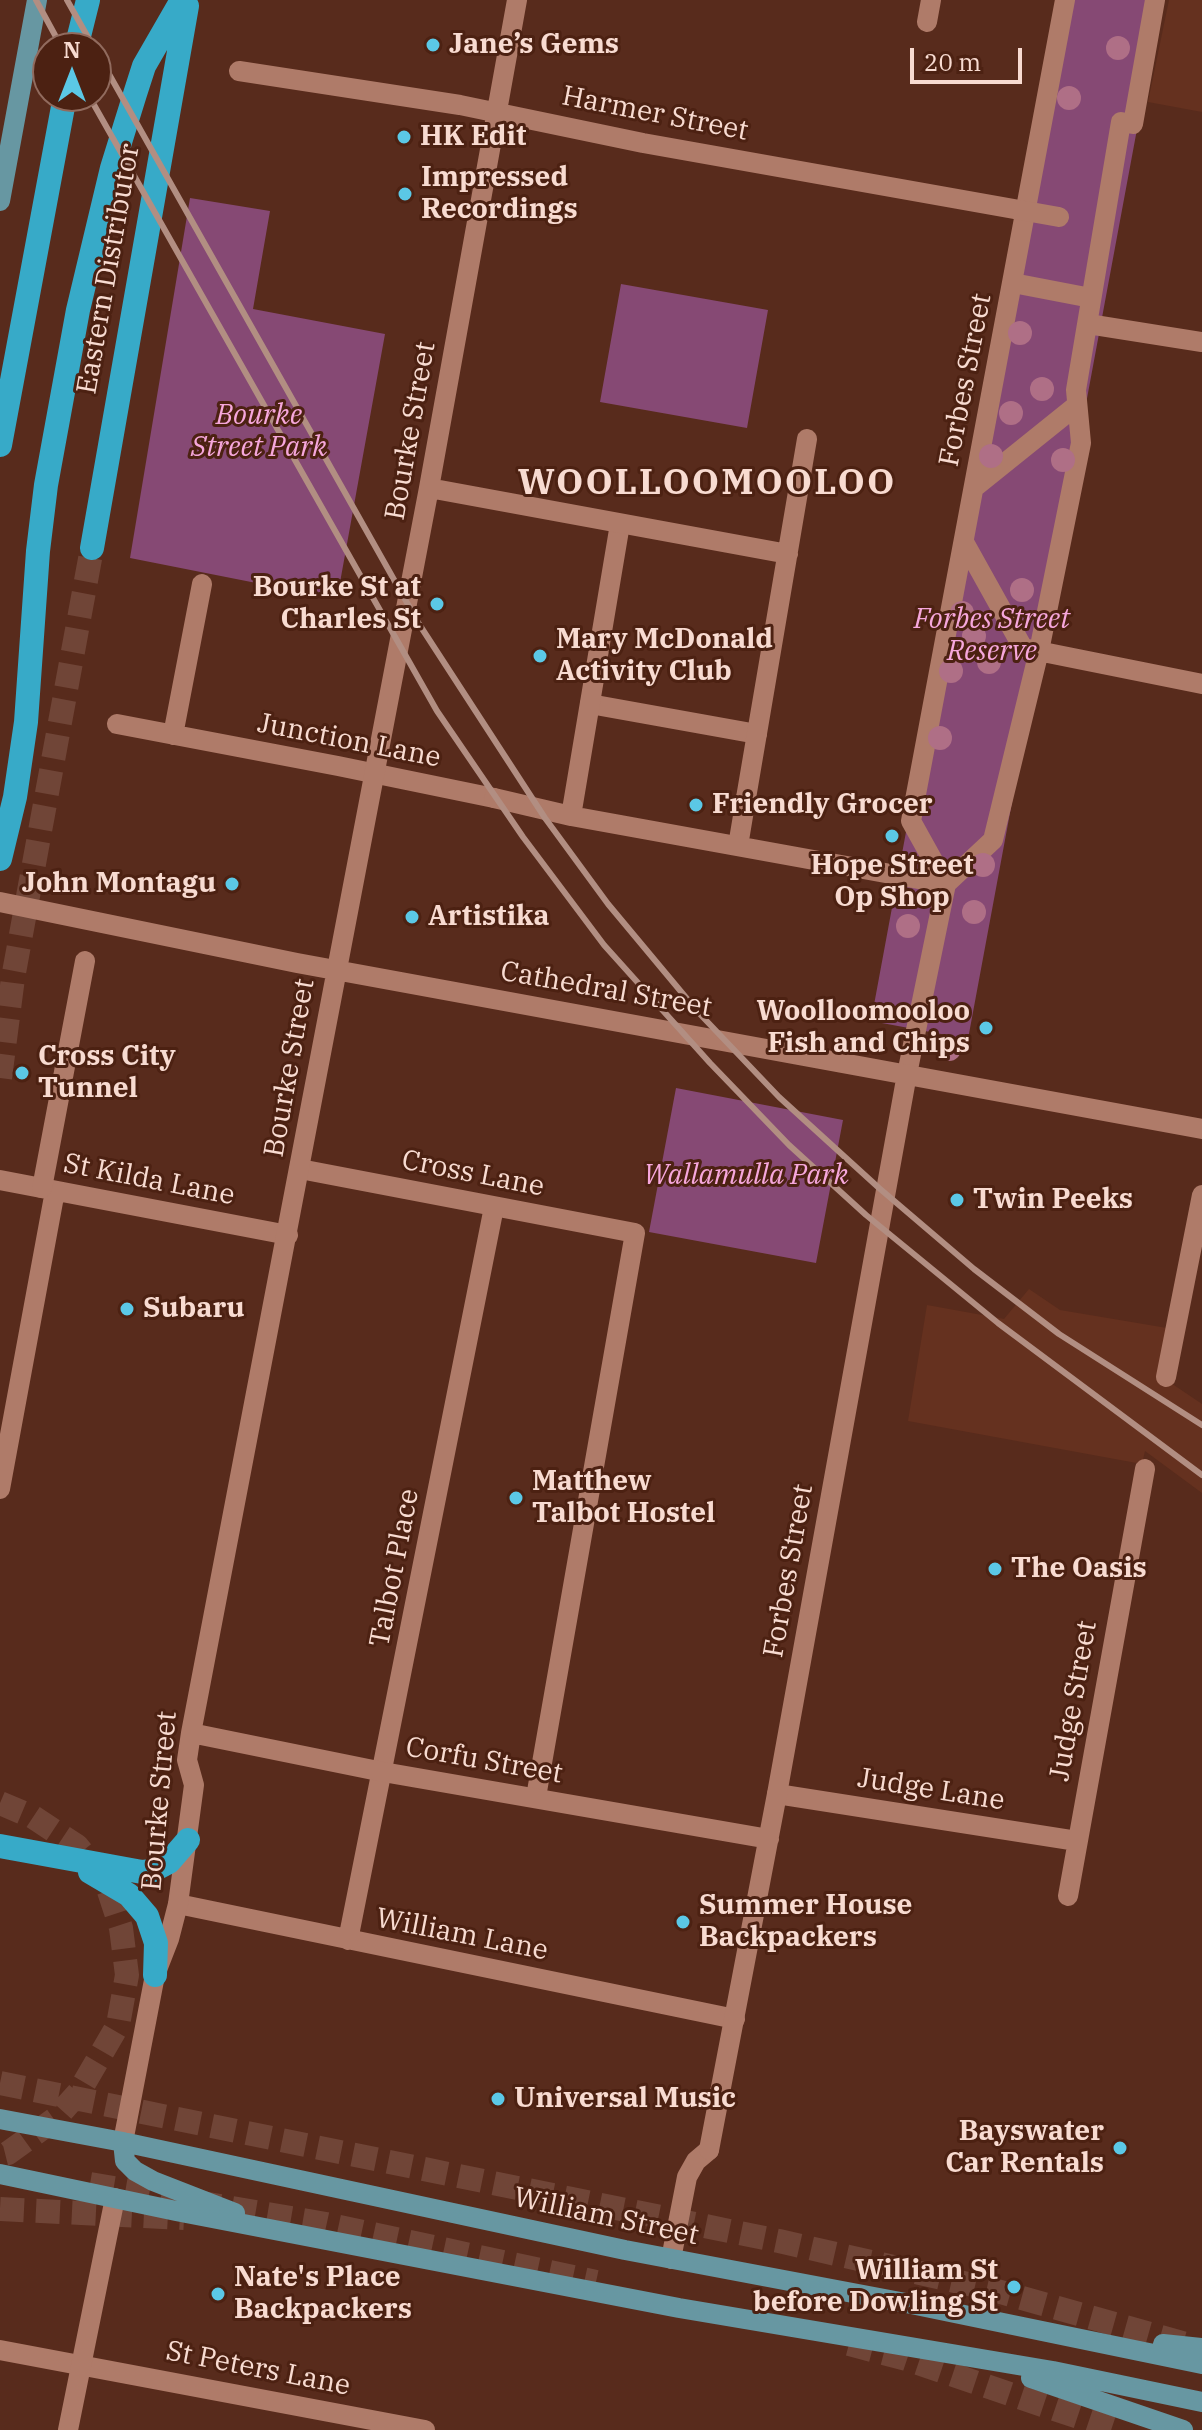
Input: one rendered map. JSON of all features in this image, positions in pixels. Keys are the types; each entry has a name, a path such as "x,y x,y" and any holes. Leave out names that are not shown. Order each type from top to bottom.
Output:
{"highway":[{"path":"80,32 88,0"},
{"path":"0,859 15,797 26,722 38,551 46,485 78,310 112,168 144,66 185,0"},
{"name":"Eastern Distributor","path":"92,548 185,0"},
{"path":"0,445 62,112"},
{"path":"0,1846 132,1872 152,1871 169,1862 188,1840"},
{"path":"62,1859 113,1884 139,1905 147,1916 156,1943 155,1975"}],"main road":[{"path":"0,201 37,0"},
{"name":"William Street","path":"0,2119 123,2142 671,2259 1202,2364"},
{"path":"123,2142 125,2161 141,2174 283,2232"},
{"path":"0,2174 679,2308 962,2356 1202,2402"},
{"path":"1048,2332 1202,2348"},
{"path":"962,2356 1183,2430"}],"street":[{"name":"Bourke Street","path":"123,2142 155,1975 178,1904 194,1785 187,1760 191,1733 429,488 517,0"},
{"path":"927,22 931,0"},
{"name":"Forbes Street","path":"671,2259 687,2177 696,2161 709,2150 769,1839 907,1074 946,884 911,821 1065,0"},
{"path":"946,884 993,840 1031,649 1081,443 1076,390 1091,298 1121,122 1133,124 1155,0"},
{"name":"Harmer Street","path":"239,71 497,112 643,143 1059,217"},
{"name":"Forbes Street","path":"1013,283 1091,298"},
{"path":"1088,324 1202,342"},
{"name":"Forbes Street","path":"975,487 1077,405"},
{"path":"738,846 807,439"},
{"path":"429,488 788,554"},
{"path":"571,816 620,524"},
{"path":"964,542 1031,649 1202,684"},
{"path":"173,735 202,584"},
{"path":"590,704 757,734"},
{"name":"Junction Lane","path":"117,724 374,773 571,816 946,884"},
{"name":"Cathedral Street","path":"0,902 336,970 1202,1129"},
{"path":"0,1489 10,1379 49,1190 85,961"},
{"name":"Cross Lane","path":"300,1169 635,1233 536,1797"},
{"name":"St Kilda Lane","path":"0,1180 288,1235"},
{"path":"1166,1377 1202,1195"},
{"name":"Talbot Place","path":"348,1940 494,1207"},
{"name":"Judge Street","path":"1068,1896 1145,1469"},
{"name":"Corfu Street","path":"191,1733 383,1772 769,1839"},
{"name":"Judge Lane","path":"777,1794 1077,1841"},
{"name":"William Lane","path":"178,1904 735,2019"},
{"path":"68,2430 115,2198"},
{"name":"St Peters Lane","path":"0,2350 425,2430"}],"shaded area":[{"path":"1169,0 1202,0 1202,112 1148,102"},
{"path":"1029,1289 1060,1310 1167,1328 1159,1375 1202,1404 1202,1493 1145,1451 1142,1464 908,1421 927,1305 1004,1319"}],"green space":[{"name":"Forbes Street Reserve","path":"1060,0 1161,0 968,1039 871,1021"},
{"name":"Bourke Street Park","path":"190,198 270,211 253,309 385,334 337,599 130,558"},
{"path":"621,284 768,310 747,428 600,402"},
{"name":"Wallamulla Park","path":"676,1088 843,1120 816,1263 649,1232"}],"tunnel":[{"path":"0,1078 13,978 92,548"},
{"path":"0,1803 33,1817 77,1846 106,1882 121,1928 127,1975 118,2025 79,2092 55,2119 8,2153 0,2155"},
{"path":"0,2083 779,2241 990,2289 1189,2345"},
{"path":"90,2184 326,2224 596,2282"},
{"path":"0,2209 184,2218"},
{"path":"849,2344 906,2359 1117,2430"}],"railway":[{"path":"36,0 53,32"},
{"path":"67,0 85,32"},
{"path":"112,79 419,624 545,818 608,904 698,1012 779,1097 879,1188 974,1269 1059,1334 1202,1425"},
{"path":"98,112 437,711 523,837 604,945 789,1145 866,1215 998,1323 1202,1475"}],"place":[{"name":"Jane’s Gems","path":"433,45"},
{"name":"HK Edit","path":"404,137"},
{"name":"Impressed Recordings","path":"405,194"},
{"name":"Bourke St at Charles St","path":"437,604"},
{"name":"Mary McDonald Activity Club","path":"540,656"},
{"name":"Friendly Grocer","path":"696,805"},
{"name":"Hope Street Op Shop","path":"892,836"},
{"name":"John Montagu","path":"232,884"},
{"name":"Artistika","path":"412,917"},
{"name":"Woolloomooloo Fish and Chips","path":"986,1028"},
{"name":"Cross City Tunnel","path":"22,1073"},
{"name":"Twin Peeks","path":"957,1200"},
{"name":"Subaru","path":"127,1309"},
{"name":"Matthew Talbot Hostel","path":"516,1498"},
{"name":"The Oasis","path":"995,1569"},
{"name":"Summer House Backpackers","path":"683,1922"},
{"name":"Universal Music","path":"498,2099"},
{"name":"Bayswater Car Rentals","path":"1120,2148"},
{"name":"William St before Dowling St","path":"1014,2287"},
{"name":"Nate's Place Backpackers","path":"218,2294"}],"district":[{"name":"WOOLLOOMOOLOO","path":"707,484"}]}
